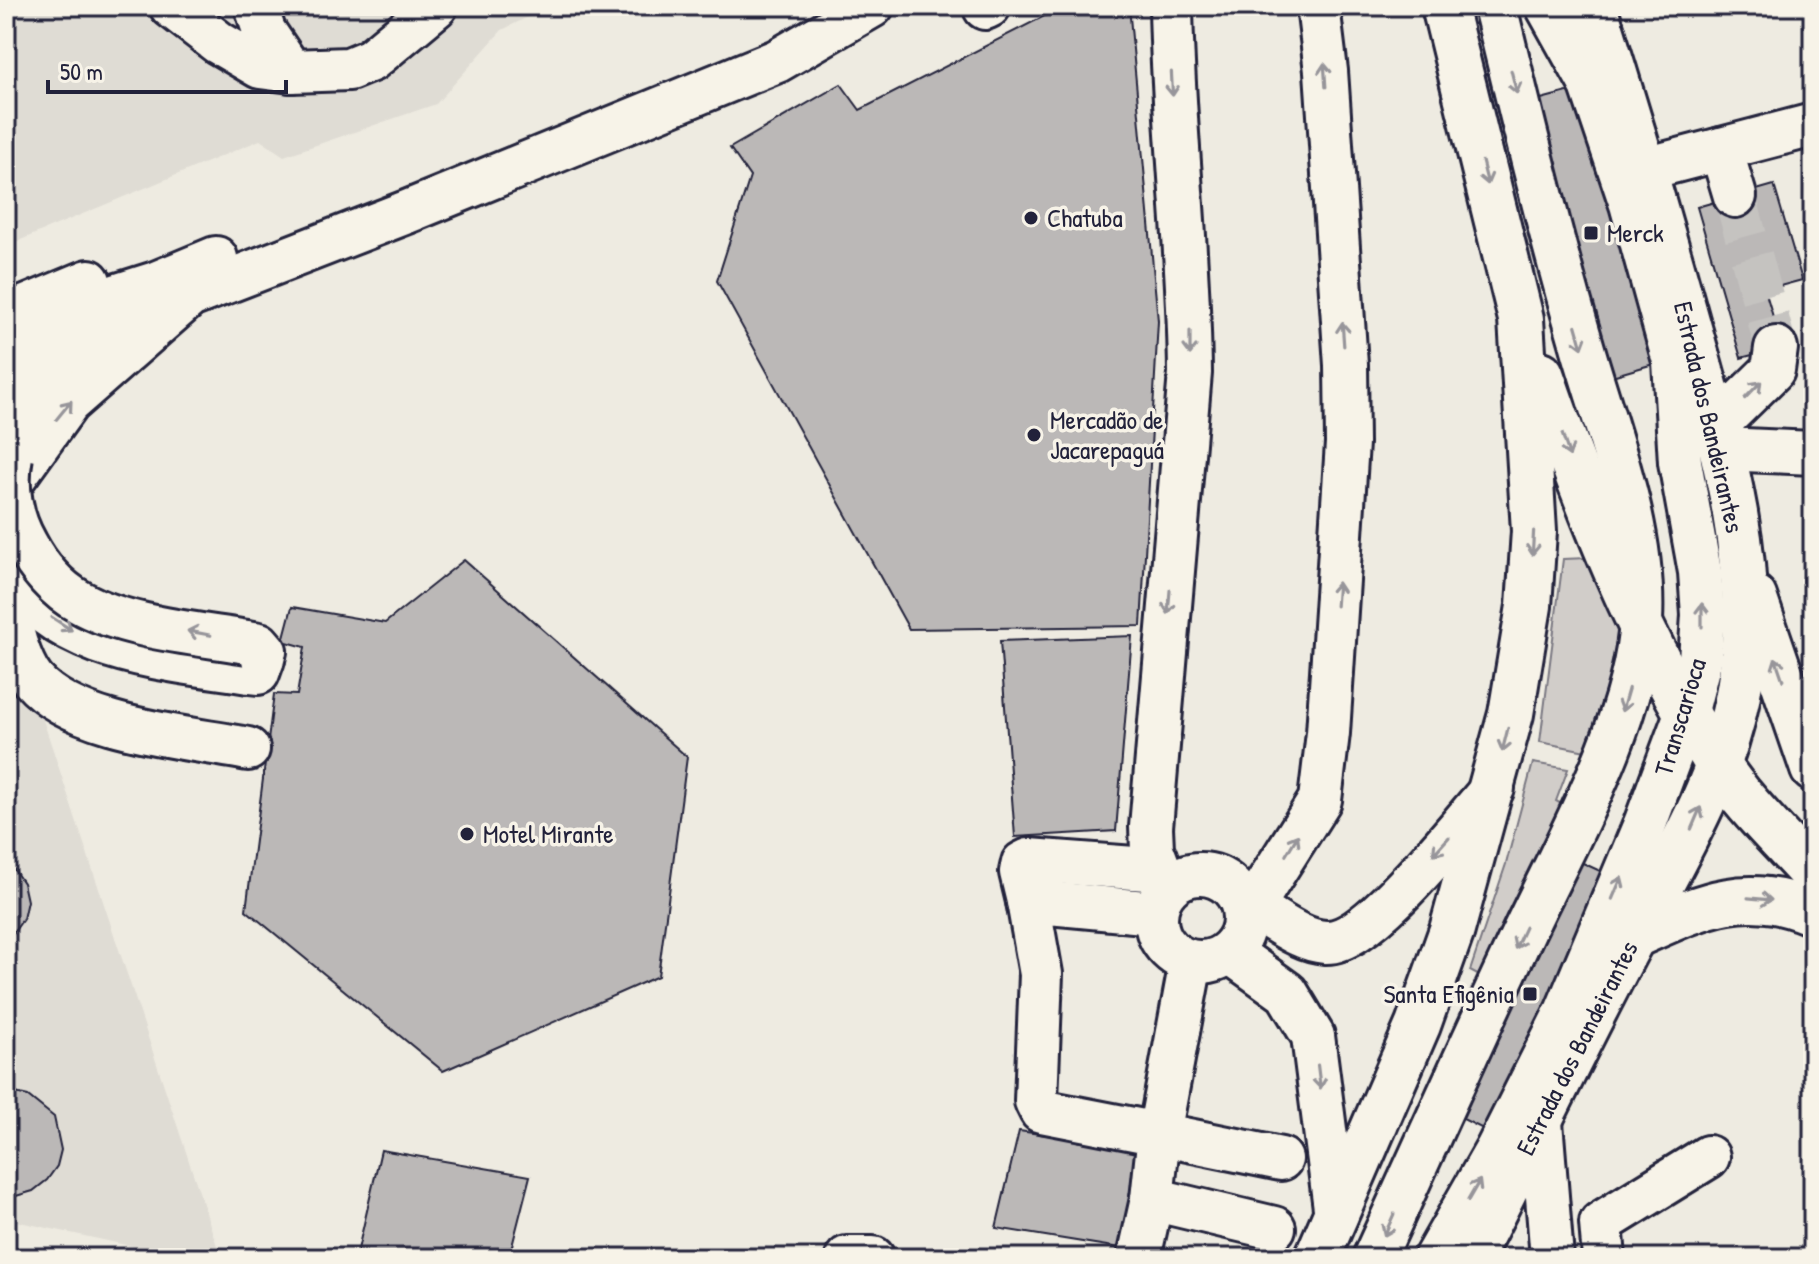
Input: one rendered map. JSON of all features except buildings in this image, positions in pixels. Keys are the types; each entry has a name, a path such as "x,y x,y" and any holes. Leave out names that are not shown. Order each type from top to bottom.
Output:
{"main road":[{"path":"1444,6 1521,319 1586,504 1641,621 1718,766 1813,875"},
{"name":"Estrada dos Bandeirantes","path":"1470,1258 1633,936 1685,842 1718,766 1740,678 1745,627 1743,563 1719,438 1645,169 1594,6"},
{"path":"1317,1258 1418,1025 1452,930 1493,788 1521,663 1534,531 1521,319"},
{"path":"1743,563 1813,769"},
{"path":"1633,936 1712,902 1743,898 1792,903 1813,913"}],"street":[{"path":"171,6 219,43 260,67 291,71 349,69 371,60 436,6"},
{"path":"256,6 264,31 291,71"},
{"path":"6,373 45,331 77,308 156,283 755,51 830,6"},
{"path":"6,570 40,609 89,640 131,653 249,672 262,669 265,651 259,644 124,618 79,602 36,564 18,530 7,477 20,407 36,377 84,337 407,212 777,61 872,6"},
{"path":"1171,6 1171,77 1189,304 1190,373 1151,827 1152,849 1161,890 1157,930 1164,945 1176,956 1211,958 1287,993 1301,1012 1313,1036 1336,1216"},
{"path":"1139,1258 1152,1199 1159,1134 1211,958 1240,938 1253,897 1320,800 1345,483 1346,365 1318,6"},
{"path":"1374,1258 1587,797 1623,709 1641,621 1640,576 1622,487 1558,262 1495,6"},
{"name":"Transcarioca","path":"1435,1258 1497,1149 1566,1012 1645,824 1687,711 1700,660 1703,615 1700,572 1680,462 1674,361 1631,204 1591,85 1547,6"},
{"path":"1645,169 1813,125"},
{"path":"1721,149 1735,196"},
{"path":"6,322 24,308 61,289 130,268 227,254"},
{"path":"6,498 9,485 68,403 190,296"},
{"path":"1776,348 1777,362 1773,370 1719,438 1813,453"},
{"path":"6,609 34,681 78,710 119,723 248,749"},
{"path":"1281,1159 1041,1111 1036,1101 1041,974 1028,901 1161,890 1179,879 1209,875 1253,897 1302,935 1324,942 1341,940 1380,915 1493,788"},
{"path":"1541,1122 1552,1258"},
{"path":"1604,1258 1601,1223 1708,1157"},
{"path":"1152,1199 1274,1228"},
{"path":"847,1258 873,1258"}],"shaded area":[{"path":"6,6 550,6 502,30 436,104 284,156 260,140 6,246"},
{"path":"1588,558 1620,628 1619,664 1591,752 1540,742 1563,559"},
{"path":"6,608 221,1258 186,1258 6,1219"},
{"path":"1533,763 1568,769 1556,801 1567,807 1487,980 1470,971 1506,864"}],"tunnel":[{"path":"1735,196 1776,348"}],"place":[{"name":"Chatuba","path":"1031,218"},
{"name":"Merck","path":"1591,233"},
{"name":"Mercadão de Jacarepaguá","path":"1034,435"},
{"name":"Motel Mirante","path":"467,834"},
{"name":"Santa Efigênia","path":"1530,994"}]}
